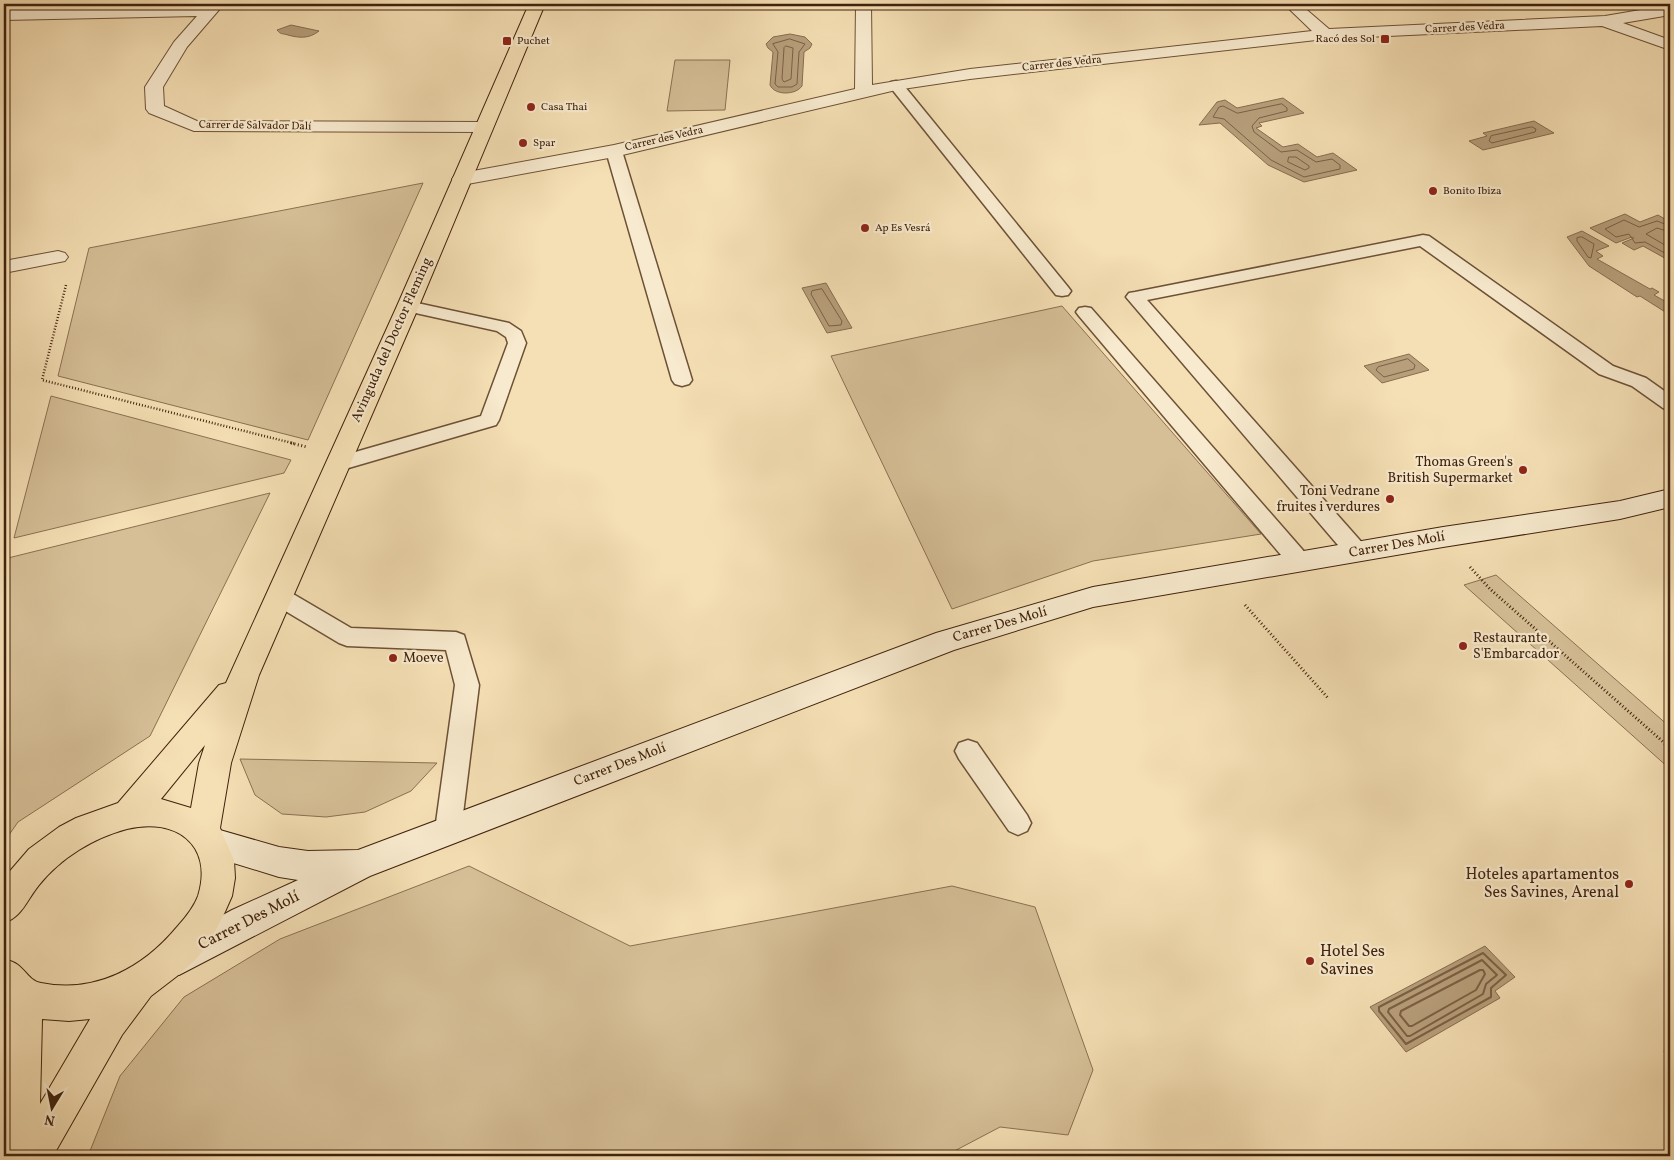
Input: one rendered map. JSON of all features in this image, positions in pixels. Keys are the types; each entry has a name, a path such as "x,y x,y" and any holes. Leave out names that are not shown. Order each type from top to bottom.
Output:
{"main road":[{"name":"Avinguda del Doctor Fleming","path":"31,1156 109,1022 151,975 194,936 213,902 219,871 208,837 214,763 244,676 408,306 537,4"},
{"name":"Avinguda del Doctor Fleming","path":"129,814 244,676"},
{"path":"4,907 24,877 42,858 69,837 99,822 129,814 158,812 183,818 208,837"},
{"name":"Avinguda del Doctor Fleming","path":"12,988 48,1003 76,1004 107,997 151,975"},
{"name":"Avinguda del Doctor Fleming","path":"12,988 25,1031 24,1082 15,1156"}],"street":[{"path":"863,4 864,93"},
{"path":"1291,4 1325,34"},
{"name":"Carrer de Salvador Dalí","path":"212,7 180,45 154,86 155,109 194,126 484,127"},
{"path":"4,14 212,7"},
{"path":"1586,9 1605,21 1670,45"},
{"name":"Carrer des Vedra","path":"462,179 614,150 896,85 970,74 1325,34 1605,21 1670,10"},
{"path":"4,267 58,257"},
{"name":"Carrer Des Molí","path":"151,975 244,922 294,899 360,864 392,854 448,830 946,641 1093,597 1443,537 1620,510 1670,498"},
{"name":"Carrer Des Molí","path":"208,837 253,856 308,866 360,864"}],"lane":[{"path":"896,85 1062,291"},
{"path":"614,150 682,380"},
{"path":"1357,552 1135,296 1423,240 1606,370 1639,382 1670,404"},
{"path":"340,460 489,420 517,343 515,335 503,327 408,306"},
{"path":"1086,312 1300,562"},
{"path":"280,596 347,637 456,641 467,686 448,830"},
{"path":"968,751 1018,823"}],"path":[{"path":"58,257 73,259 42,380 340,460"},
{"path":"1443,537 1490,589 1670,748"},
{"path":"1219,576 1328,698"},
{"path":"1665,1050 1670,1056"}],"shaded area":[{"path":"675,60 730,60 725,110 667,111"},
{"path":"423,183 308,440 58,376 89,248"},
{"path":"1062,306 1261,534 1093,561 952,609 831,356"},
{"path":"51,396 291,460 284,473 14,538"},
{"path":"270,493 150,736 18,822 4,842 4,559"},
{"path":"1496,575 1670,727 1670,769 1464,585"},
{"path":"240,759 437,763 411,791 365,812 326,817 282,814 255,795"},
{"path":"469,866 630,946 952,886 1035,907 1093,1070 1068,1135 1000,1127 945,1156 88,1156 120,1076 184,997 280,939"}],"water":[{"path":"291,25 319,31 308,37 300,37 282,34 277,30"},
{"path":"790,34 805,37 812,44 804,52 802,86 791,93 781,93 770,85 773,52 766,44 773,37"},
{"path":"1283,98 1304,113 1259,123 1262,126 1256,128 1283,147 1298,144 1317,157 1333,153 1357,170 1304,182 1268,165 1220,123 1199,125 1217,102 1225,100 1237,108"},
{"path":"1534,121 1554,133 1483,150 1469,141 1487,136 1483,133"},
{"path":"1625,214 1640,222 1658,215 1670,222 1670,261 1643,246 1634,250 1622,243 1634,238 1632,237 1616,243 1590,228"},
{"path":"1582,231 1609,246 1596,251 1603,256 1597,259 1650,289 1652,288 1659,292 1654,295 1670,304 1670,315 1640,296 1637,297 1589,266 1567,237"},
{"path":"826,283 852,328 827,333 802,288"},
{"path":"1409,354 1429,370 1382,383 1364,366"},
{"path":"1485,946 1515,977 1495,991 1500,998 1406,1052 1370,1007"}],"place":[{"name":"Racó des Sol","path":"1385,39"},
{"name":"Puchet","path":"507,41"},
{"name":"Casa Thai","path":"531,107"},
{"name":"Spar","path":"523,143"},
{"name":"Bonito Ibiza","path":"1433,191"},
{"name":"Ap Es Vesrá","path":"865,228"},
{"name":"Thomas Green's British Supermarket","path":"1523,470"},
{"name":"Toni Vedrane fruites i verdures","path":"1390,499"},
{"name":"Restaurante S'Embarcador","path":"1463,646"},
{"name":"Moeve","path":"393,658"},
{"name":"Hoteles apartamentos Ses Savines, Arenal","path":"1629,884"},
{"name":"Hotel Ses Savines","path":"1310,961"}]}
